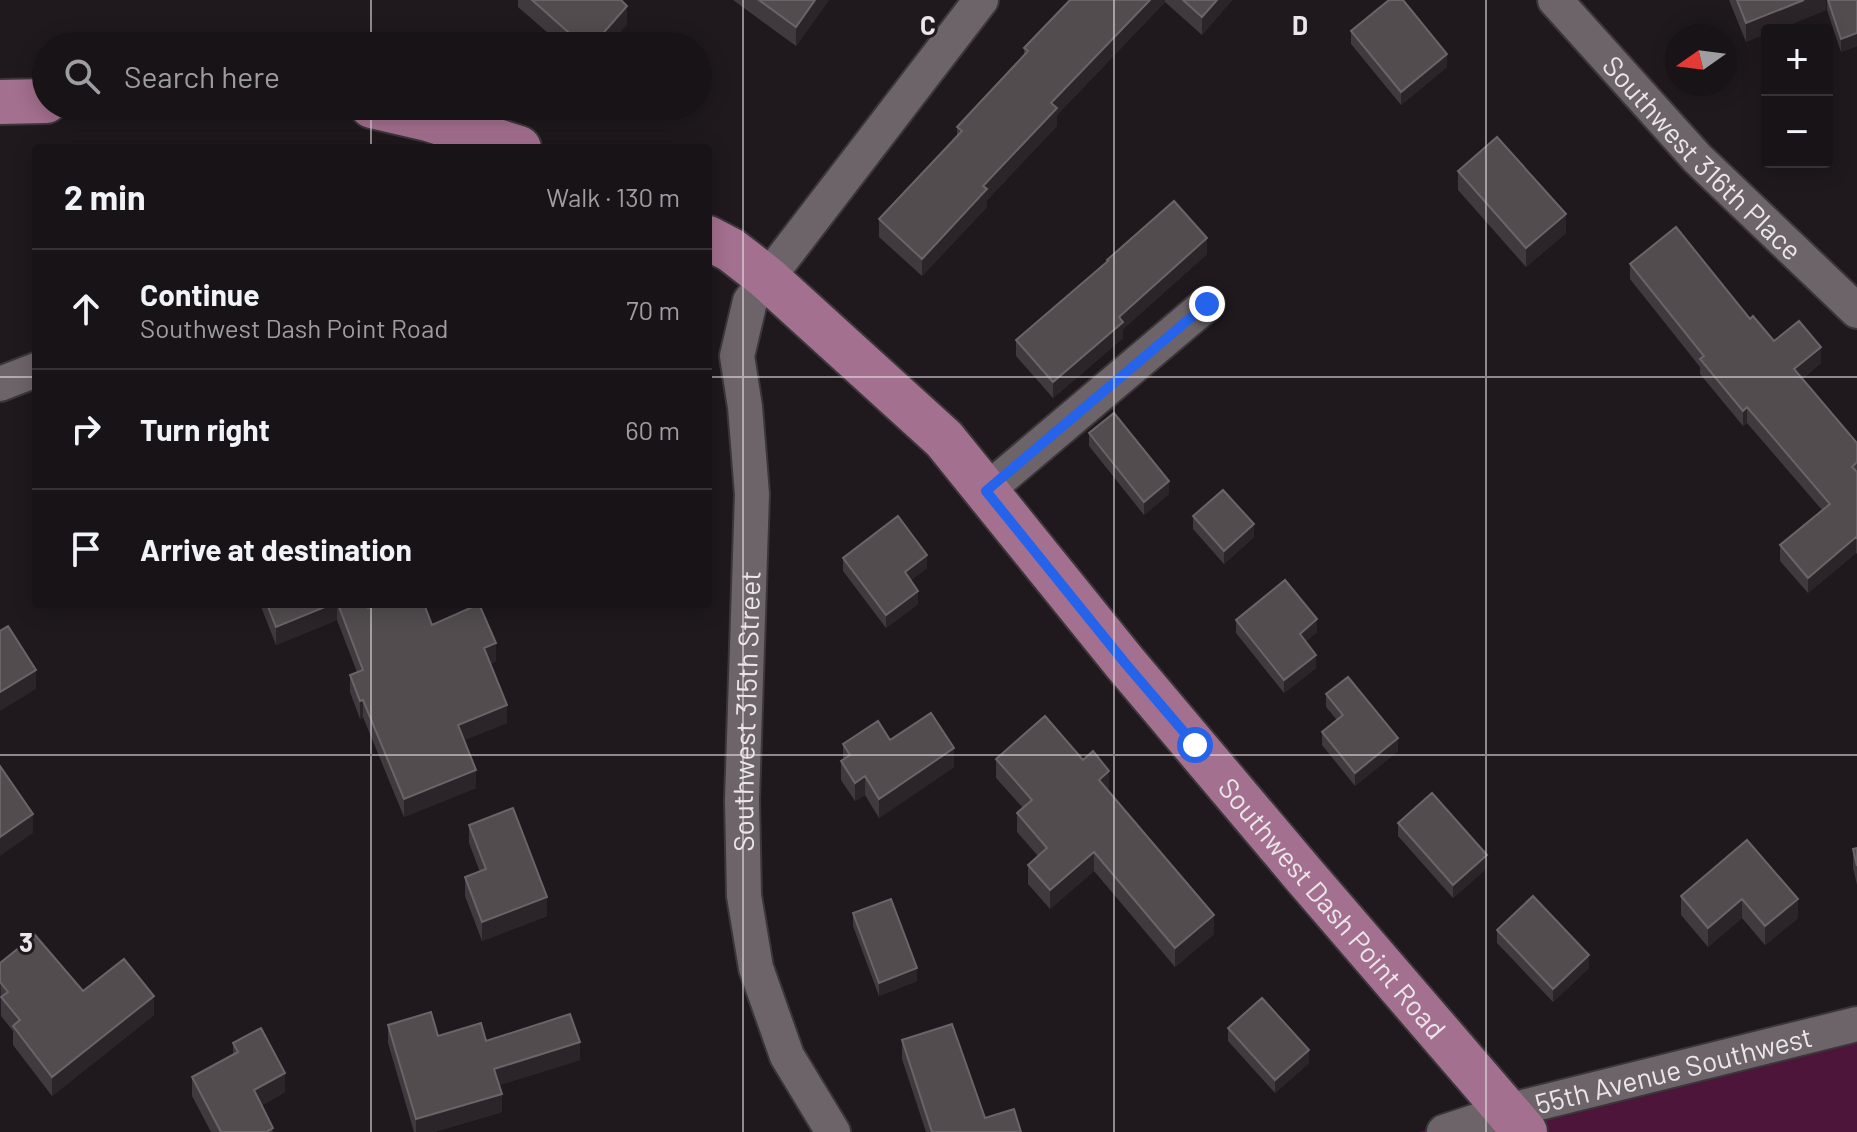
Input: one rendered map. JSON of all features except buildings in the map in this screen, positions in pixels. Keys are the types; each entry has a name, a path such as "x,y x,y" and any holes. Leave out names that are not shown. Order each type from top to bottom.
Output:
{"main road":[{"path":"0,102 32,101"},
{"path":"431,120 506,144"},
{"name":"Southwest Dash Point Road","path":"716,246 767,278 944,439 1125,663 1516,1122"}],"street":[{"name":"Southwest 315th Street","path":"833,1132 787,1056 756,968 744,896 742,800 752,494 745,407 723,362 750,301 981,0"},
{"name":"Southwest 316th Place","path":"1555,0 1697,158 1857,311"},
{"path":"986,491 1207,304"},
{"path":"0,384 32,372"},
{"name":"55th Avenue Southwest","path":"1444,1132 1516,1122 1857,1024"}],"shaded area":[{"path":"1857,1024 1857,1132 1418,1132"}],"route":[{"path":"1195,745 986,491 1207,304"}]}
